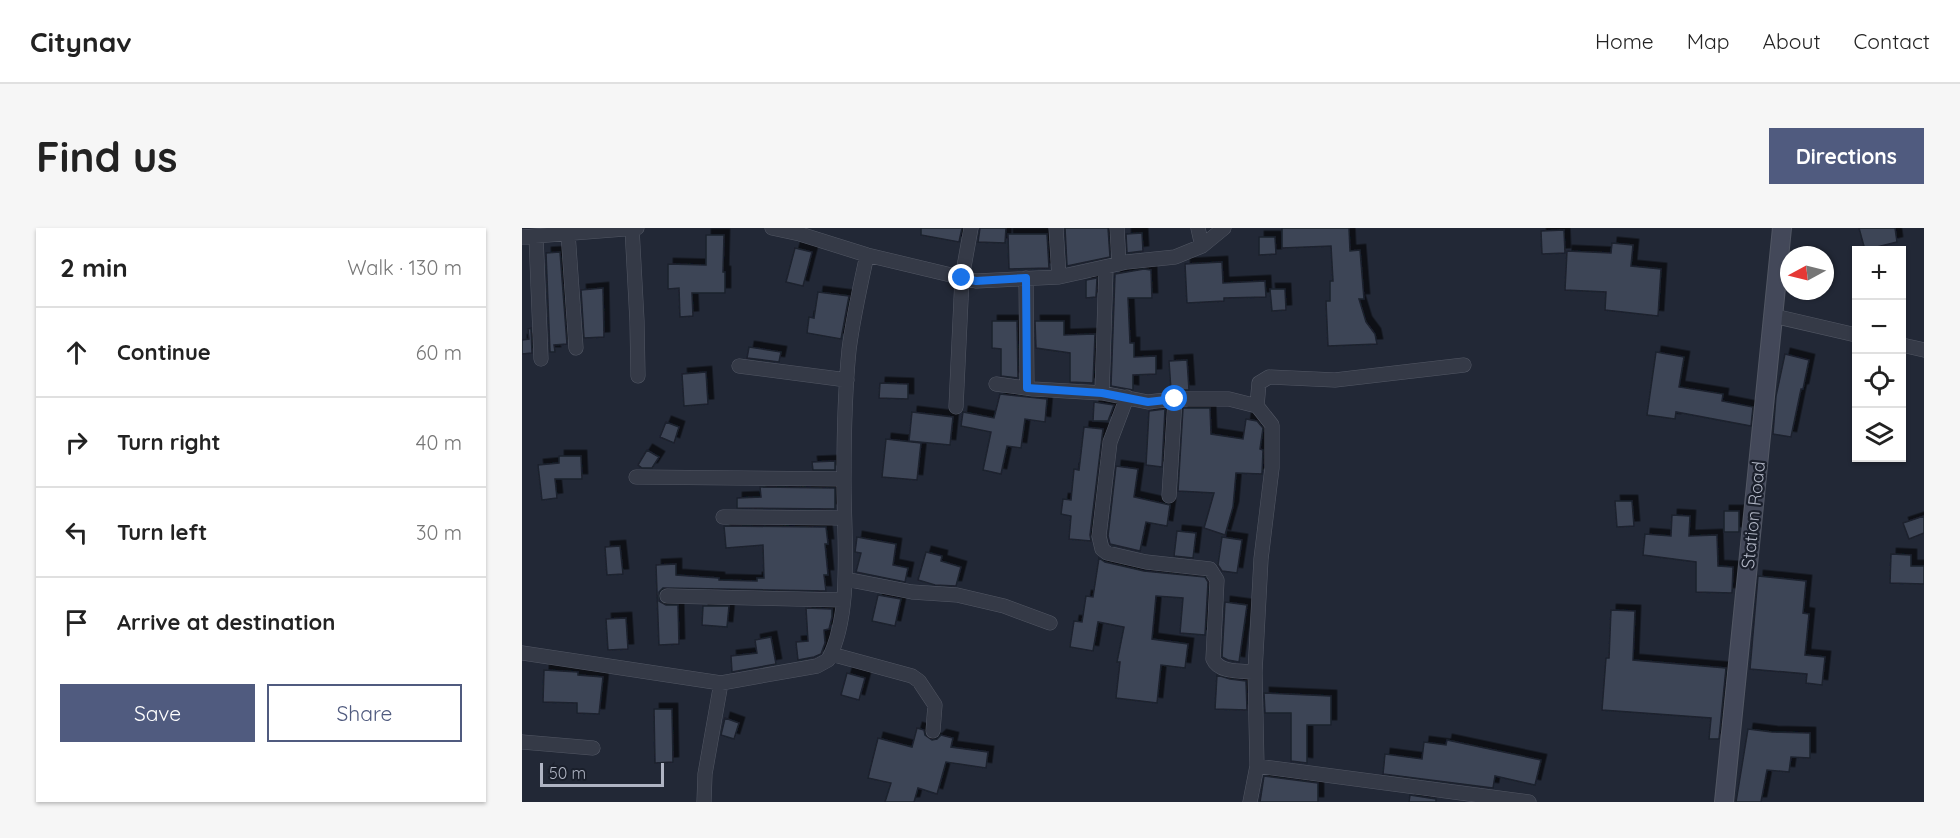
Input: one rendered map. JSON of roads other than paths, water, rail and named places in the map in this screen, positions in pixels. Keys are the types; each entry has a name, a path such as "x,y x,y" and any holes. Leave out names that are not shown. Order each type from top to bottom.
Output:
{"main road":[{"name":"Station Road","path":"1724,802 1782,228"}],"street":[{"path":"632,228 638,376"},
{"path":"541,359 529,236 637,228"},
{"path":"772,228 801,231 867,255 976,281 1059,277 1113,265 1175,257 1202,246 1224,228"},
{"path":"956,407 962,278 971,228"},
{"path":"1056,228 1059,277"},
{"path":"1102,393 1118,228"},
{"path":"1198,228 1202,246"},
{"path":"568,232 576,348"},
{"path":"522,653 721,683 817,666 828,660 843,600 847,380 855,310 867,255"},
{"path":"1026,278 1027,388"},
{"path":"1774,316 1852,334"},
{"path":"1906,346 1924,350"},
{"path":"1257,406 1259,383 1269,377 1335,380 1464,365"},
{"path":"739,366 847,380"},
{"path":"996,384 1102,393 1148,402 1175,399 1229,399 1257,406 1272,425 1272,468 1261,559 1255,672 1257,766 1250,802"},
{"path":"1127,397 1110,442 1099,536 1102,549 1107,553 1146,562 1210,569 1217,580 1213,658 1216,665 1222,668 1255,672"},
{"path":"1169,496 1175,399"},
{"path":"636,477 844,479"},
{"path":"723,517 843,518"},
{"path":"845,579 912,592 957,595 1004,606 1050,623"},
{"path":"667,596 843,600"},
{"path":"831,654 915,678 935,705 933,731"},
{"path":"704,802 705,774 721,683"},
{"path":"522,742 593,748"},
{"path":"1257,766 1528,802"}]}
